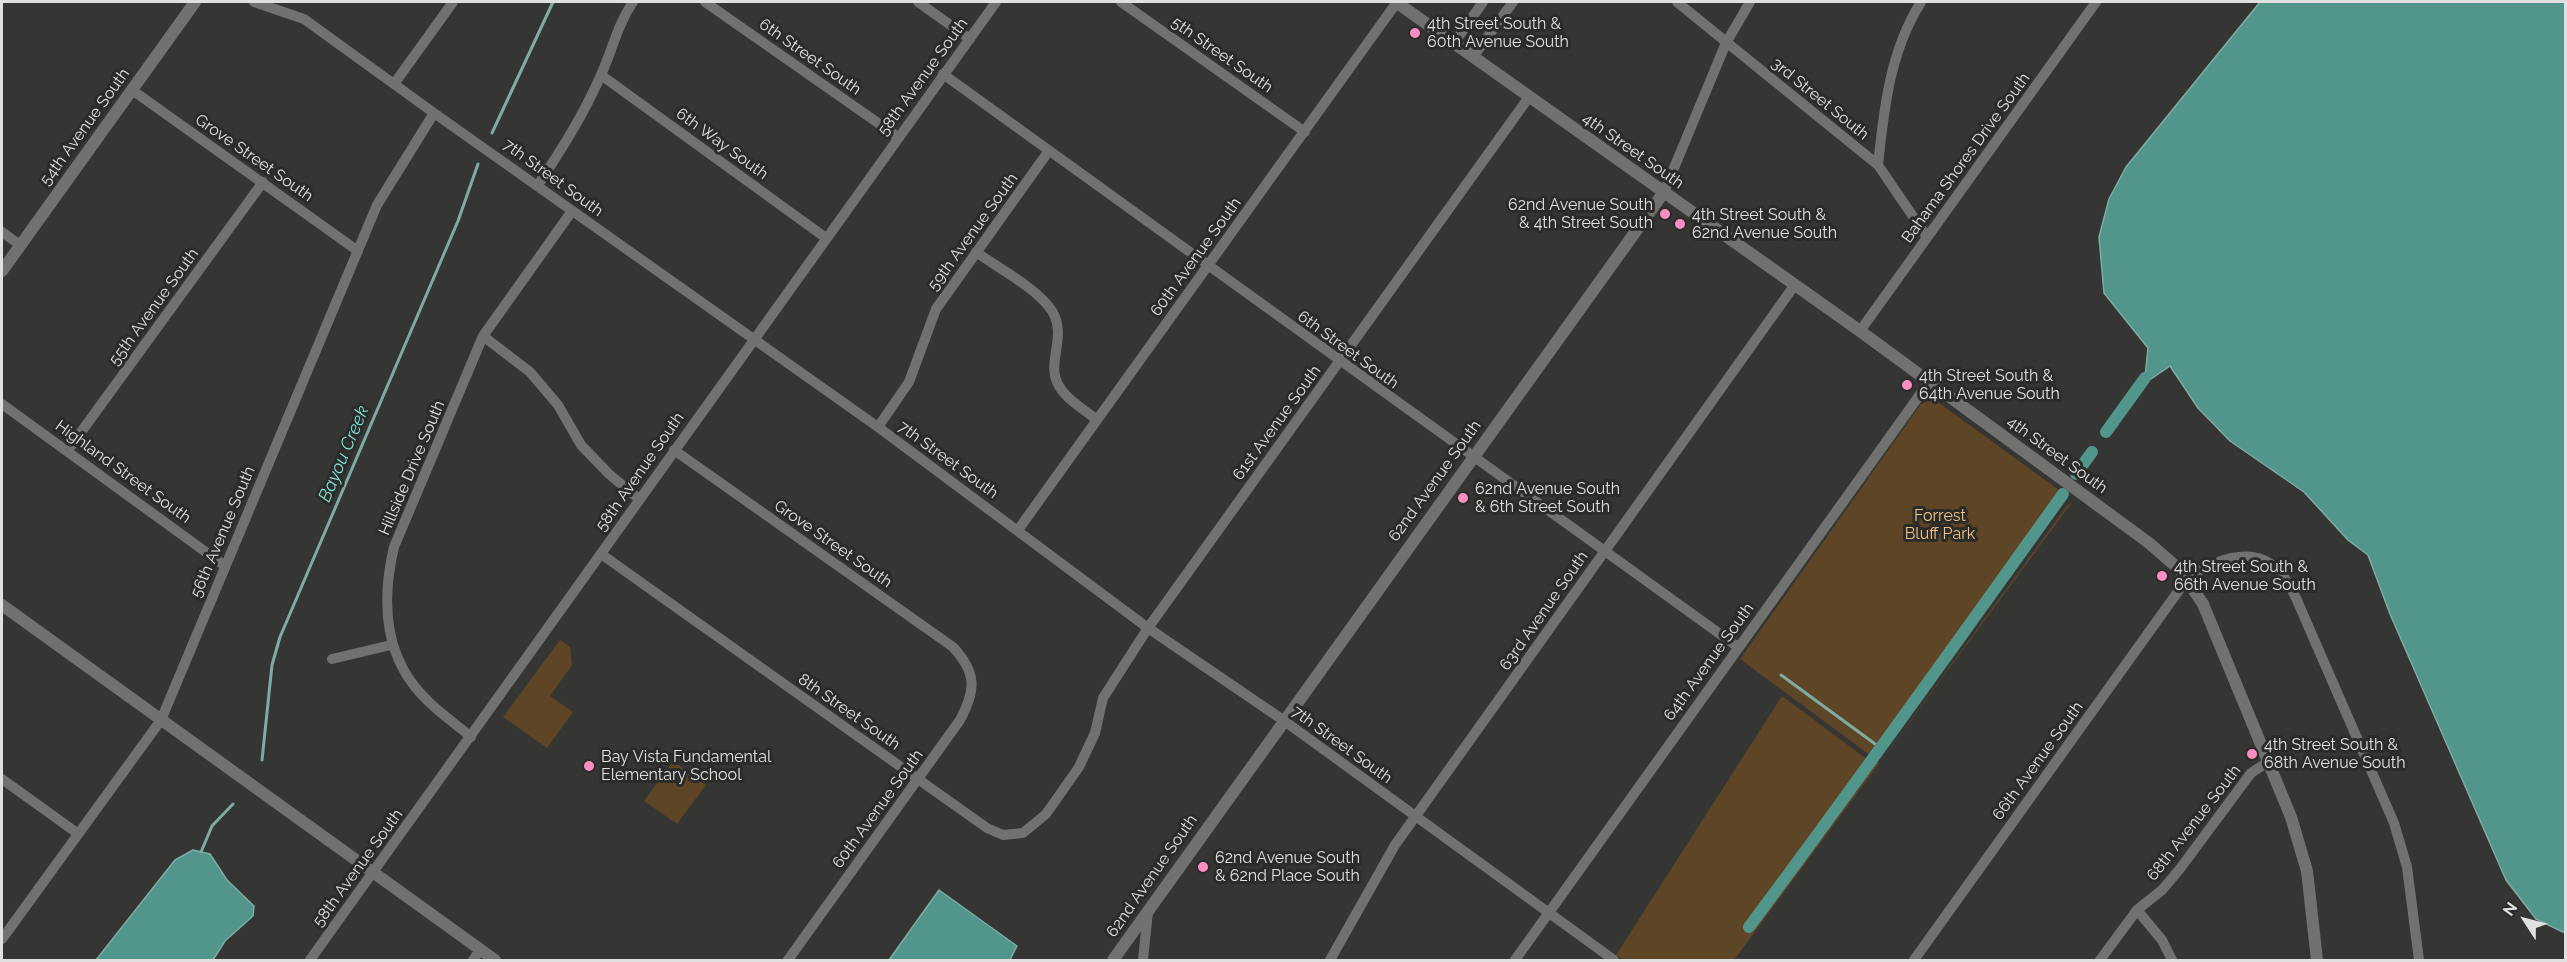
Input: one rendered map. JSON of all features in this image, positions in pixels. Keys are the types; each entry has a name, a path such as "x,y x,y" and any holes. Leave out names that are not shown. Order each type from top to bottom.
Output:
{"street":[{"name":"54th Avenue South","path":"2,272 195,2"},
{"name":"7th Street South","path":"254,2 304,19 878,427 1149,628 1283,720 1614,960"},
{"path":"394,84 453,2"},
{"path":"538,185 579,121 601,75 612,42 633,2"},
{"name":"6th Street South","path":"705,2 898,137"},
{"path":"918,2 969,39"},
{"name":"58th Avenue South","path":"310,960 996,2"},
{"name":"5th Street South","path":"1121,2 1305,132"},
{"name":"60th Avenue South","path":"1018,530 1396,2"},
{"name":"4th Street South","path":"1396,2 1860,331 2159,551 2187,579 2203,604 2291,817 2307,871 2318,960"},
{"path":"1454,43 1483,2"},
{"path":"1473,57 1513,2"},
{"name":"3rd Street South","path":"1677,2 1878,165 1928,237"},
{"name":"62nd Avenue South","path":"1113,960 1664,192 1726,43 1750,2"},
{"path":"1878,165 1885,99 1895,60 1909,21 1921,2"},
{"name":"Bahama Shores Drive South","path":"1860,331 2096,2"},
{"name":"6th Street South","path":"943,74 1472,458 1738,647"},
{"name":"6th Way South","path":"601,75 826,238"},
{"name":"Grove Street South","path":"132,90 358,251"},
{"name":"61st Avenue South","path":"1072,777 1095,733 1103,698 1149,628 1529,97"},
{"name":"56th Avenue South","path":"2,939 161,720 377,205 434,113"},
{"name":"59th Avenue South","path":"878,427 909,382 936,309 1048,152"},
{"name":"55th Avenue South","path":"68,450 263,182"},
{"name":"Hillside Drive South","path":"471,737 426,700 406,674 391,645 387,609 387,579 394,547 483,336 572,211"},
{"path":"2,232 20,245"},
{"path":"976,252 1040,297 1052,311 1058,325 1059,345 1053,367 1059,386 1097,420"},
{"name":"63rd Avenue South","path":"1330,960 1395,844 1794,286"},
{"path":"483,336 530,372 558,405 581,445 609,474 639,499"},
{"name":"64th Avenue South","path":"1515,960 1929,382"},
{"name":"Highland Street South","path":"2,404 225,566"},
{"name":"Grove Street South","path":"674,450 953,647 968,668"},
{"name":"8th Street South","path":"601,554 987,828 1003,835 1023,833 1046,814 1072,777"},
{"path":"2187,579 2212,562 2250,557 2266,561 2279,570 2296,598 2394,823 2407,867 2419,960"},
{"name":"66th Avenue South","path":"1914,960 2187,579"},
{"path":"2,605 374,873 476,955 495,960"},
{"path":"332,659 391,645"},
{"name":"60th Avenue South","path":"788,960 960,720 969,703 973,685 968,668"},
{"name":"68th Avenue South","path":"2100,960 2137,910 2162,890 2251,773 2268,762"},
{"path":"2,779 77,833"},
{"path":"2137,910 2162,940 2172,960"},
{"path":"1143,960 1148,911"}],"green space":[{"name":"Forrest Bluff Park","path":"1929,400 1939,403 2059,490 2064,500 1875,759 1740,659 1921,404"},
{"path":"2069,503 2070,505 1734,960 1624,960 1616,955 1782,696 1872,763 1880,762"},
{"path":"560,640 570,647 572,665 550,696 573,712 547,748 503,717"},
{"path":"673,761 706,785 677,824 644,801"}],"shaded area":[{"path":"2260,2 2565,2 2566,931 2563,932 2536,919 2506,880 2390,614 2368,555 2348,540 2304,492 2230,441 2198,408 2170,366 2148,381 2145,378 2148,348 2104,293 2099,237 2109,199 2126,167"},
{"path":"193,850 210,854 227,880 254,906 253,916 225,941 213,960 96,960 175,860"},
{"path":"939,890 1017,946 1010,960 889,960"}],"waterway":[{"name":"Bayou Creek","path":"492,133 553,2"},
{"name":"Bayou Creek","path":"262,760 272,665 280,637 458,221 478,164"},
{"path":"2106,432 2145,378"},
{"path":"2076,474 2092,452"},
{"path":"1749,927 2063,494"},
{"path":"1781,675 1882,749"},
{"name":"Bayou Creek","path":"201,852 212,826 233,804"}],"place":[{"name":"4th Street South & 60th Avenue South","path":"1415,33"},
{"name":"62nd Avenue South & 4th Street South","path":"1665,214"},
{"name":"4th Street South & 62nd Avenue South","path":"1680,224"},
{"name":"4th Street South & 64th Avenue South","path":"1907,385"},
{"name":"62nd Avenue South & 6th Street South","path":"1463,498"},
{"name":"4th Street South & 66th Avenue South","path":"2162,576"},
{"name":"4th Street South & 68th Avenue South","path":"2252,754"},
{"name":"Bay Vista Fundamental Elementary School","path":"589,766"},
{"name":"62nd Avenue South & 62nd Place South","path":"1203,867"}]}
